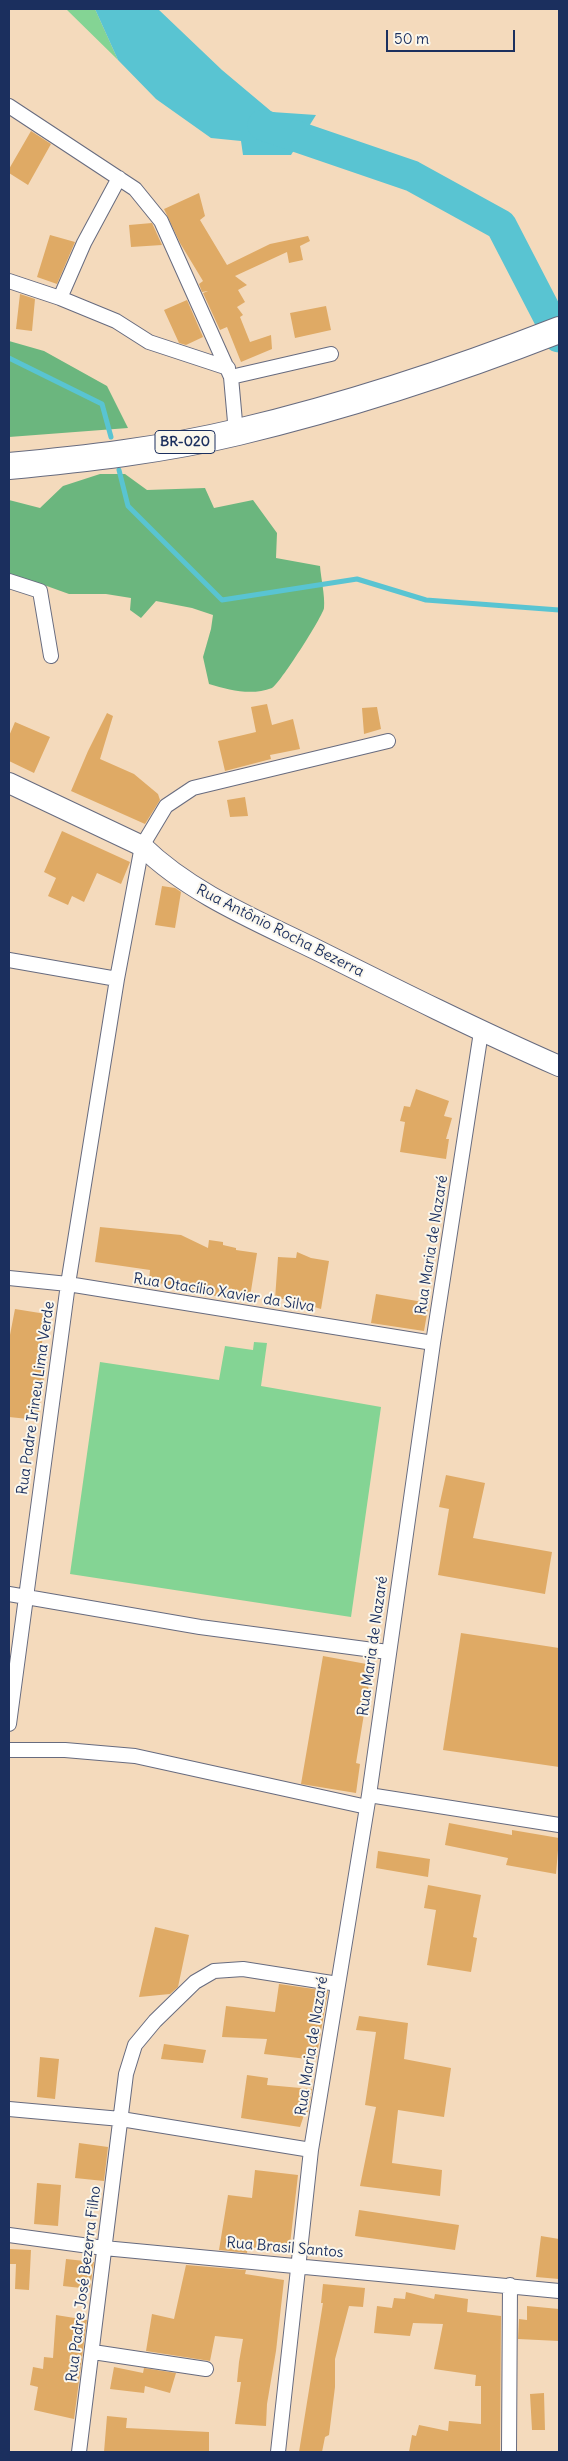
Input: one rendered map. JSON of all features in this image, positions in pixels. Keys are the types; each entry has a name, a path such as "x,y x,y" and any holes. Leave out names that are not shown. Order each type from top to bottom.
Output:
{"highway":[{"name":"BR-020","path":"9,466 73,460 236,432 357,401 484,359 559,330"}],"street":[{"path":"9,106 135,189 160,221 229,373 236,432"},
{"path":"60,298 84,243 119,178"},
{"path":"9,281 60,298 116,321 149,342 229,373 331,354"},
{"path":"9,581 40,591 51,656"},
{"path":"142,846 166,806 193,788 388,741"},
{"name":"Rua Antônio Rocha Bezerra","path":"9,783 142,846 158,862 190,885 481,1032 559,1066"},
{"name":"Rua Padre Irineu Lima Verde","path":"9,1724 68,1284 117,979 142,846"},
{"path":"9,960 117,979"},
{"name":"Rua Maria de Nazaré","path":"278,2452 311,2150 368,1801 433,1343 481,1032"},
{"name":"Rua Otacílio Xavier da Silva","path":"9,1278 68,1284 433,1343"},
{"path":"9,1594 200,1627 388,1652"},
{"path":"9,1750 65,1750 135,1756 368,1801 559,1824"},
{"name":"Rua Padre José Bezerra Filho","path":"79,2452 93,2352 126,2074 135,2045 154,2021 195,1982 214,1971 243,1970 338,1984"},
{"path":"9,2110 121,2120 311,2150"},
{"name":"Rua Brasil Santos","path":"9,2235 104,2248 559,2290"},
{"path":"509,2452 510,2285"},
{"path":"93,2352 206,2369"}],"green space":[{"path":"66,9 95,9 118,60"},
{"path":"9,341 44,351 107,386 128,428 9,437"},
{"path":"100,474 125,474 147,490 205,488 214,508 253,500 277,533 276,558 320,566 324,608 322,614 300,650 272,688 248,692 209,684 203,657 213,615 192,608 156,601 141,618 130,610 131,598 106,594 69,594 44,585 9,578 9,500 40,508 63,486"},
{"path":"254,1342 267,1343 261,1386 381,1407 351,1617 70,1574 100,1362 219,1380 225,1346 253,1350"}],"water":[{"path":"95,9 158,9 222,70 272,112 316,115 291,155 243,155 241,141 211,138 156,99 118,60"}],"building":[{"path":"31,131 51,144 28,185 9,173 9,169"},
{"path":"199,193 205,216 200,220 227,265 270,244 308,236 310,241 300,246 303,260 289,263 287,252 235,276 247,285 238,290 245,302 237,307 243,315 240,317 250,342 271,335 272,349 241,362 227,327 220,330 203,293 208,291 202,292 199,284 203,281 180,243 164,209"},
{"path":"152,223 162,245 131,247 129,225"},
{"path":"50,235 75,242 57,284 37,277"},
{"path":"20,294 35,299 32,331 16,329"},
{"path":"187,300 203,337 186,345 179,343 164,310"},
{"path":"326,306 331,330 295,338 290,313"},
{"path":"267,704 272,725 293,719 300,749 270,755 271,759 225,771 218,741 256,732 251,707"},
{"path":"377,707 381,729 364,734 362,708"},
{"path":"107,713 113,716 100,759 134,774 158,794 160,800 145,824 71,791"},
{"path":"15,722 50,737 34,773 9,761 9,736"},
{"path":"245,797 248,816 230,817 227,800"},
{"path":"62,831 130,862 121,884 97,873 84,902 72,896 68,905 48,896 56,878 44,872"},
{"path":"162,886 175,888 181,892 175,928 155,925"},
{"path":"416,1089 449,1101 444,1116 452,1118 446,1139 449,1139 446,1159 400,1152 405,1122 400,1121 404,1106 410,1107"},
{"path":"100,1227 181,1235 208,1248 209,1240 223,1242 223,1245 236,1248 236,1250 257,1253 250,1297 237,1299 202,1294 202,1292 149,1281 150,1270 95,1262"},
{"path":"297,1252 311,1258 329,1261 321,1309 289,1299 275,1299 278,1257 296,1258"},
{"path":"376,1294 429,1303 424,1331 371,1323"},
{"path":"15,1309 46,1314 41,1355 47,1356 38,1420 9,1417 9,1340"},
{"path":"446,1475 485,1483 473,1538 552,1552 545,1594 438,1575 449,1509 439,1507"},
{"path":"461,1633 559,1648 559,1767 443,1750"},
{"path":"323,1656 372,1665 356,1763 360,1764 356,1793 301,1784"},
{"path":"449,1823 512,1835 512,1830 559,1838 556,1874 506,1865 508,1858 445,1845"},
{"path":"378,1851 430,1859 428,1877 376,1868"},
{"path":"428,1885 481,1895 473,1937 477,1938 471,1972 427,1965 436,1910 424,1908"},
{"path":"155,1927 189,1935 178,1987 170,1994 139,1997"},
{"path":"279,1984 328,1991 316,2060 264,2054 267,2039 222,2037 226,2006 275,2012"},
{"path":"359,2016 408,2023 404,2059 451,2068 444,2117 398,2110 392,2163 442,2170 440,2196 360,2186 376,2107 365,2105 376,2032 356,2030"},
{"path":"164,2044 206,2050 203,2063 161,2059"},
{"path":"40,2057 59,2059 55,2099 37,2097"},
{"path":"247,2075 268,2078 267,2085 312,2089 308,2112 305,2112 300,2127 241,2118"},
{"path":"79,2143 108,2147 104,2181 75,2178"},
{"path":"255,2170 298,2175 289,2253 248,2247 247,2253 219,2250 228,2195 252,2198"},
{"path":"37,2183 61,2185 58,2226 34,2224"},
{"path":"359,2210 459,2225 455,2250 355,2236"},
{"path":"541,2236 559,2239 559,2279 536,2277"},
{"path":"9,2249 31,2250 29,2290 15,2289 16,2264 9,2264"},
{"path":"66,2259 94,2262 90,2289 63,2286"},
{"path":"186,2265 246,2270 245,2274 284,2280 276,2351 267,2404 266,2426 235,2424 241,2382 237,2382 243,2339 215,2336 210,2361 146,2351 152,2314 174,2319"},
{"path":"323,2284 365,2288 363,2307 349,2306 335,2359 335,2387 329,2435 325,2437 322,2452 299,2452 323,2303 321,2303"},
{"path":"406,2292 434,2299 435,2294 468,2299 467,2312 501,2316 500,2452 409,2452 412,2435 416,2436 419,2425 448,2431 449,2421 481,2424 481,2386 475,2386 476,2375 434,2369 443,2324 413,2323 410,2336 374,2333 377,2306 392,2308 394,2298 405,2299"},
{"path":"527,2306 559,2309 559,2341 518,2339 519,2319 527,2320"},
{"path":"56,2315 87,2320 74,2419 34,2410 38,2387 30,2385 33,2367 43,2369 44,2357 53,2358"},
{"path":"114,2367 143,2373 144,2368 176,2373 170,2393 145,2386 144,2393 110,2389"},
{"path":"544,2393 545,2430 532,2430 530,2394"},
{"path":"107,2416 127,2418 126,2428 209,2432 209,2452 104,2452"}],"waterway":[{"path":"263,125 412,176 501,225 559,337"},
{"path":"9,358 102,404 111,437"},
{"path":"119,470 128,506 222,600 357,579 426,600 559,610"}]}
